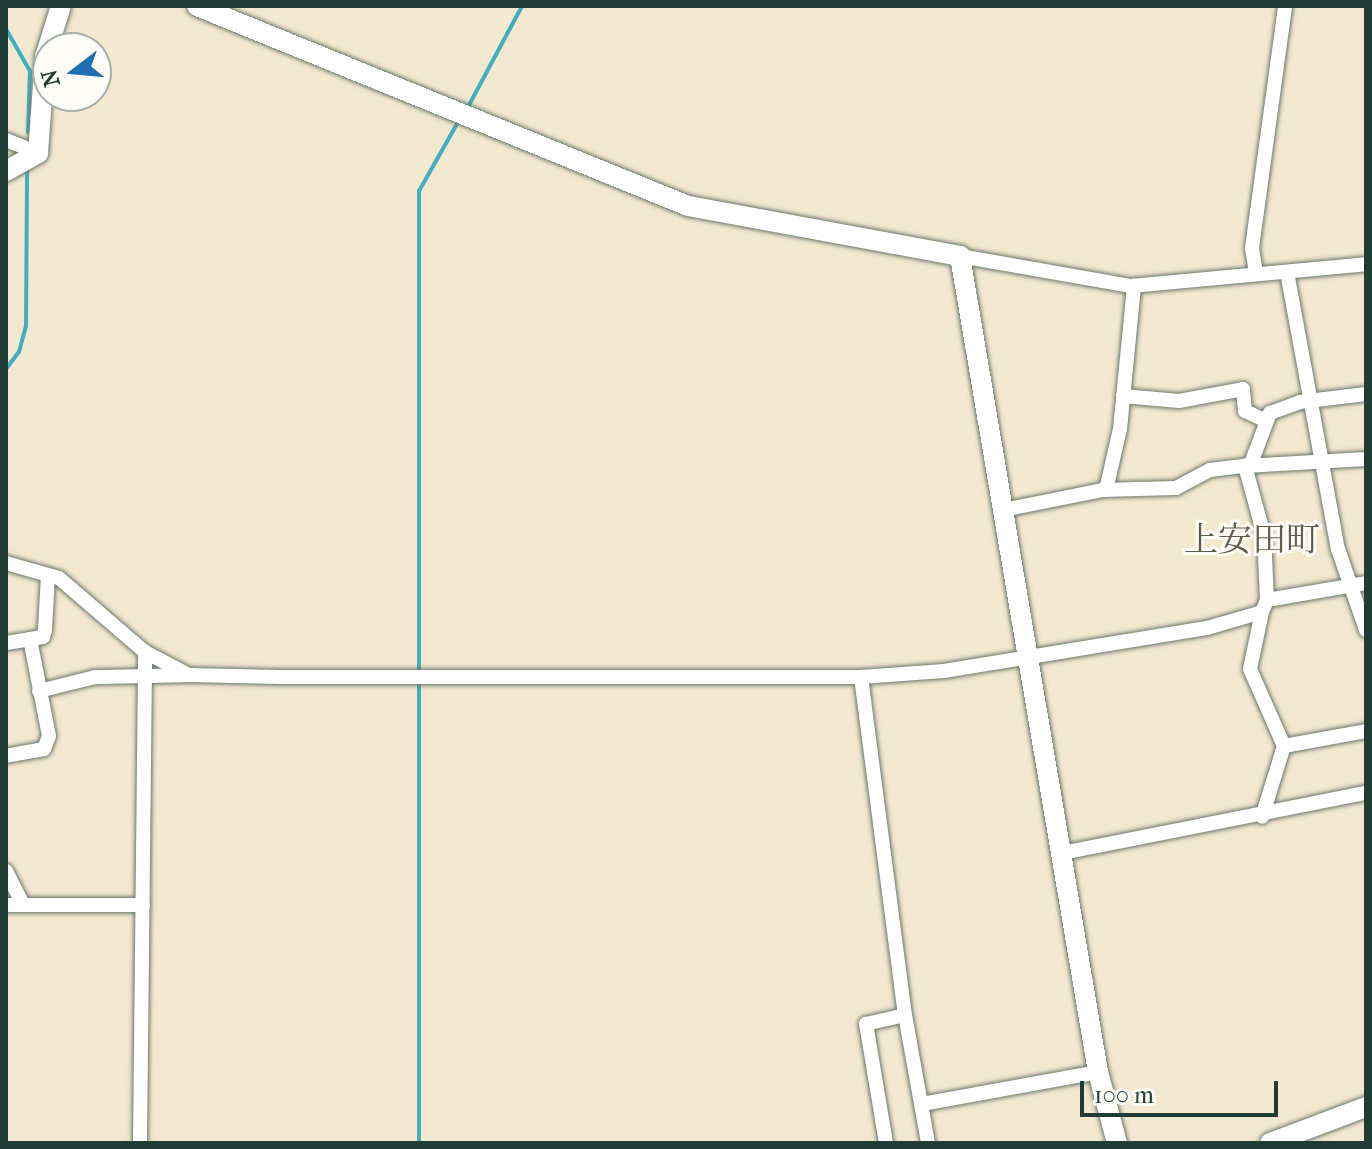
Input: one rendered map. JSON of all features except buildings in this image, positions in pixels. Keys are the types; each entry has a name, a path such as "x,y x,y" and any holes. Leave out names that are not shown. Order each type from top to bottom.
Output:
{"street":[{"path":"38,153 45,57 61,6"},
{"path":"197,6 688,206 1134,286 1365,264"},
{"path":"1256,273 1252,248 1285,6"},
{"path":"6,140 38,153"},
{"path":"6,171 38,153"},
{"path":"960,256 1098,1072 1117,1143"},
{"path":"1287,272 1326,463 1338,549 1358,583 1366,630"},
{"path":"1106,490 1123,396 1134,286"},
{"path":"1123,396 1179,401 1243,389 1245,411 1264,420"},
{"path":"1262,817 1284,746 1250,669 1264,606 1264,535 1248,466 1264,420 1287,406 1366,394"},
{"path":"1003,510 1106,490 1176,488 1210,470 1366,459"},
{"path":"6,563 48,575 93,603 145,652 189,675"},
{"path":"6,643 43,637 48,575"},
{"path":"39,691 95,677 189,675 861,677 1026,659 1207,628 1264,606 1358,583"},
{"path":"6,756 44,749 49,736 30,639"},
{"path":"140,1143 145,652"},
{"path":"861,677 905,1015 928,1143"},
{"path":"1284,746 1366,731"},
{"path":"1062,853 1262,817 1366,793"},
{"path":"6,871 23,905"},
{"path":"6,905 143,905"},
{"path":"886,1143 866,1024 905,1015"},
{"path":"922,1104 1098,1072"},
{"path":"1270,1143 1366,1107"}],"waterway":[{"path":"469,105 522,6"},
{"path":"6,29 30,71 28,132"},
{"path":"419,673 419,191 458,122"},
{"path":"6,369 19,352 26,326 27,170"},
{"path":"419,682 419,1143"}],"district":[{"name":"上安田町","path":"1252,541"}]}
